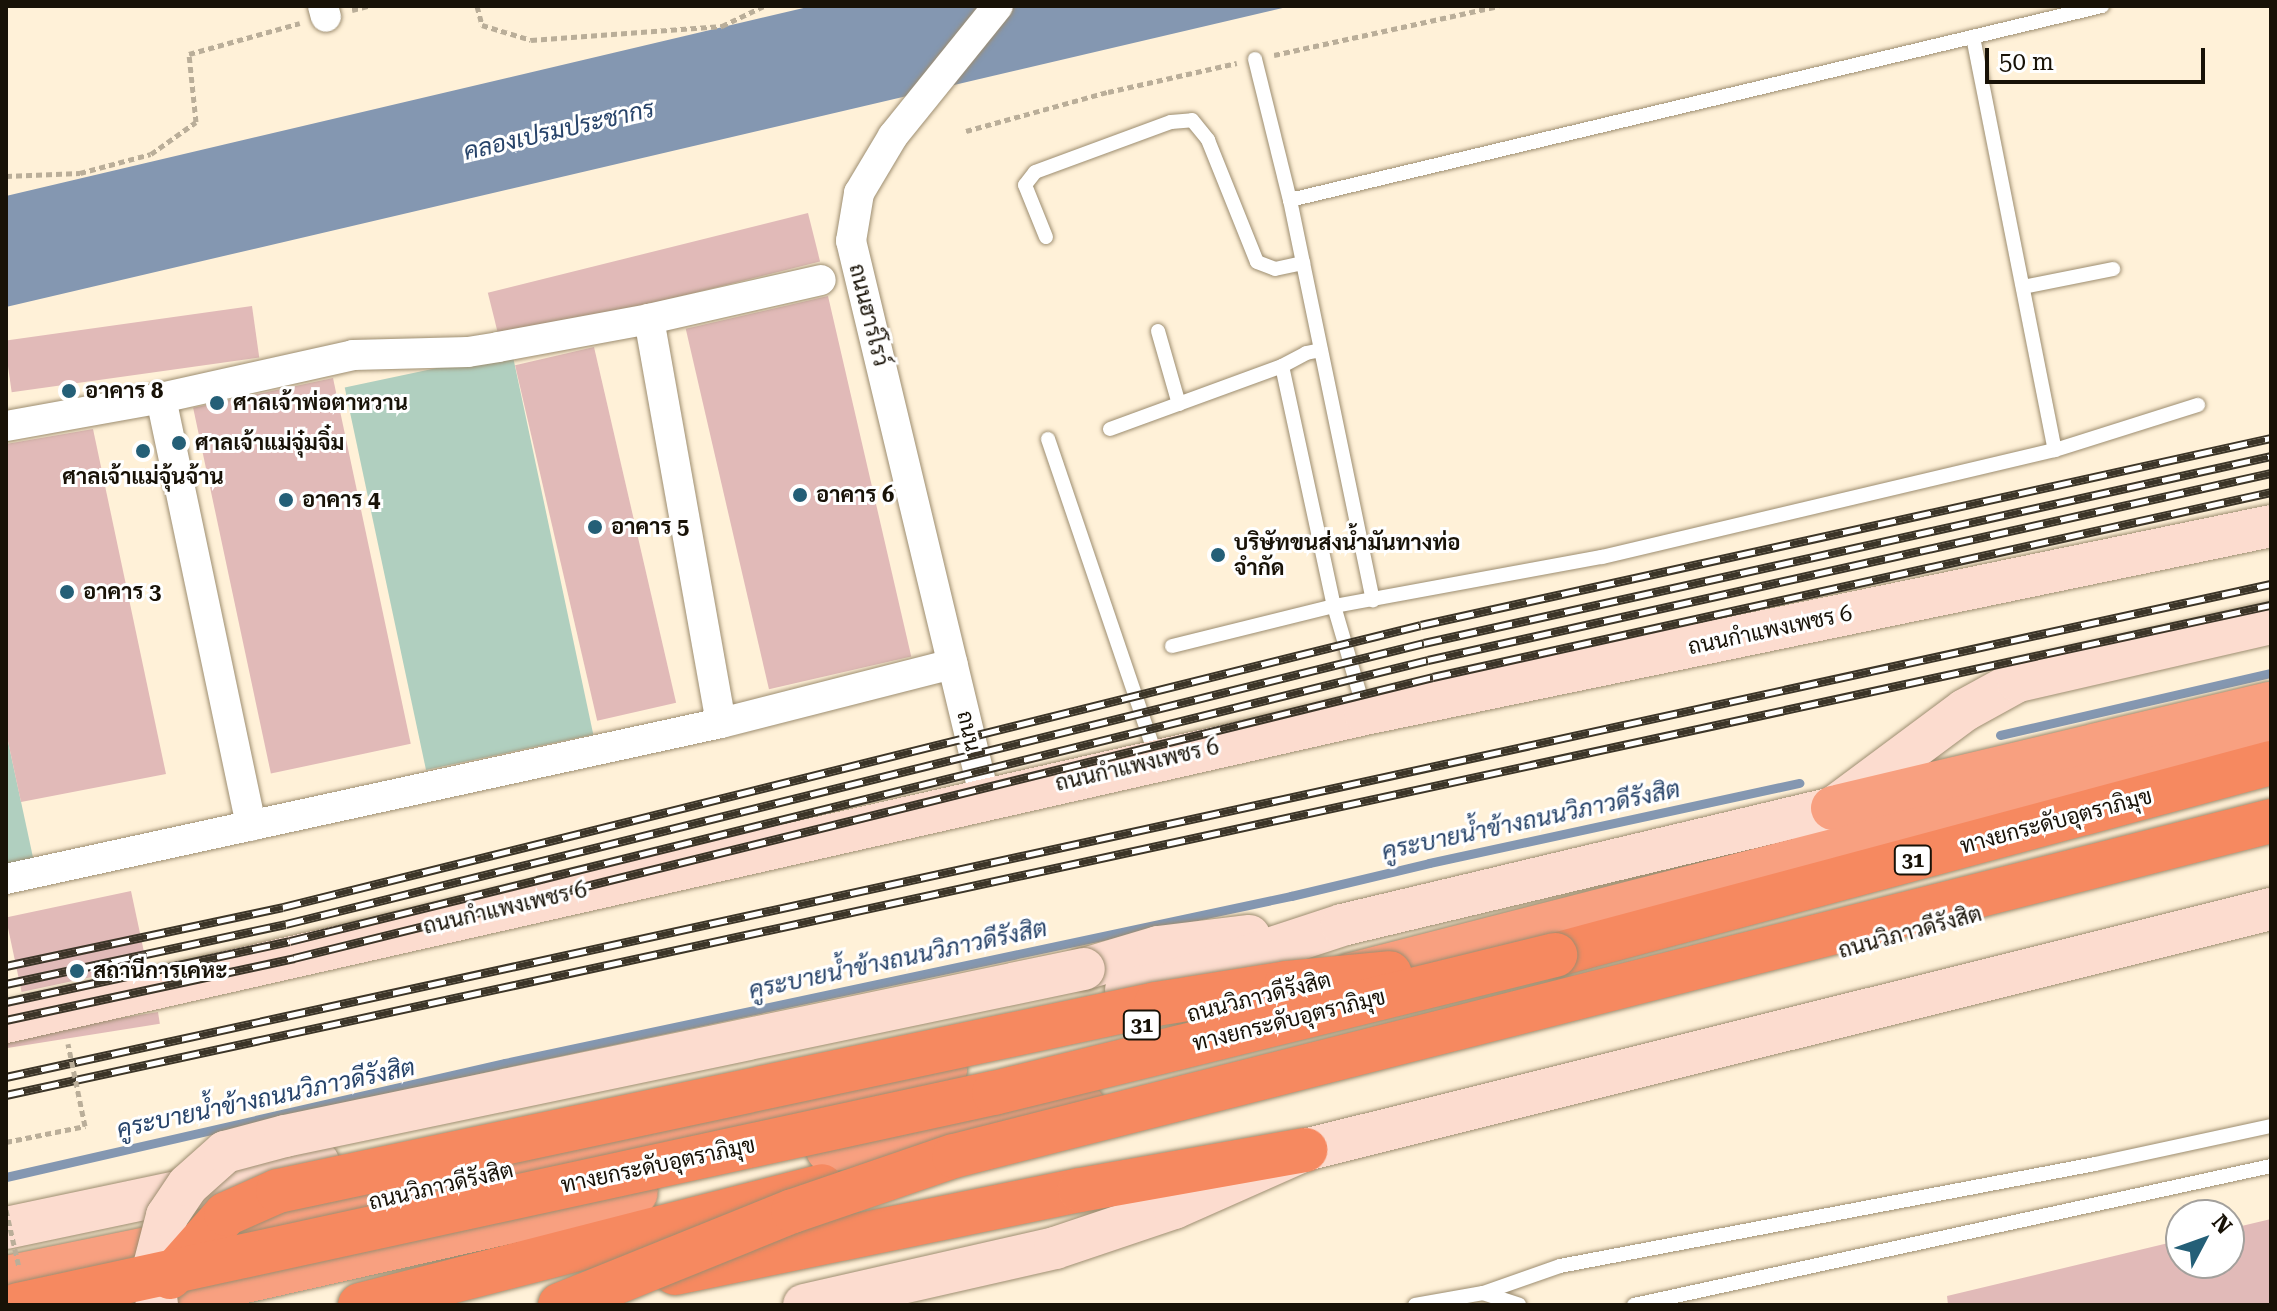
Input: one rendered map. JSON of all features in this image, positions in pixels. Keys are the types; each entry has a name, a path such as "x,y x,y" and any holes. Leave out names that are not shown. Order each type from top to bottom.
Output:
{"highway":[{"name":"31","path":"1833,808 2271,704"},
{"name":"ถนนวิภาวดีรังสิต","path":"15,1287 1254,999 2271,739"},
{"name":"ทางยกระดับอุตราภิมุข","path":"15,1287 994,1093 1555,955 2271,763"},
{"name":"31","path":"360,1305 747,1203 954,1156 2271,821"},
{"name":"ถนนวิภาวดีรังสิต","path":"150,1304 842,1146 1539,1028 2271,839"},
{"path":"150,1304 176,1266 226,1214 278,1191 1156,1004 1287,983 1555,955"},
{"path":"541,1305 750,1255 1080,1190 1305,1150"},
{"path":"560,1305 793,1211 954,1156"}],"main road":[{"name":"ถนนกำแพงเพชร 6","path":"6,1022 1365,714 2271,526"},
{"path":"1833,808 1965,710 2018,681 2271,623"},
{"name":"ถนนวิภาวดีรังสิต","path":"6,1228 1175,980 1342,925 1833,808"},
{"path":"804,1305 1055,1248 1174,1208 1305,1150 2271,909"},
{"path":"150,1304 153,1270 167,1216 188,1185 225,1152 285,1136 1084,969 1158,947 1342,925"},
{"path":"934,1305 1055,1248"}],"street":[{"name":"ถนนฮาร์โรว์","path":"953,664 851,241 852,224 859,193 893,136 998,6"},
{"path":"6,426 161,398 353,355 468,352 649,319 821,280"},
{"path":"649,319 721,723"},
{"path":"161,398 251,826"},
{"path":"6,879 721,723 953,664"},
{"name":"ถนน","path":"953,664 985,799"}],"lane":[{"path":"1290,200 2102,6"},
{"path":"1973,37 2055,450"},
{"path":"1255,59 1290,200 1373,600"},
{"path":"1046,237 1025,185 1035,172 1171,122 1192,120 1208,140 1257,262 1275,269 1303,263"},
{"path":"2023,287 2113,269"},
{"path":"1158,331 1179,404"},
{"path":"1110,429 1282,366 1295,357 1321,350"},
{"path":"1282,366 1334,606 1365,714"},
{"path":"1172,646 1334,606 1602,557 2055,450 2198,405"},
{"path":"1048,439 1157,760"},
{"path":"1415,1305 1483,1293 1560,1266 2080,1167 2271,1126"},
{"path":"1634,1305 2271,1166"},
{"path":"1483,1293 1519,1305"}],"path":[{"path":"6,176 80,173 151,154 196,122 189,54 324,12 368,6"},
{"path":"477,6 482,25 531,40 722,26 764,6"},
{"path":"966,131 1108,92 1499,6"},
{"path":"6,1142 85,1126 68,1044"},
{"path":"6,1210 15,1287"}],"green space":[{"path":"512,352 593,734 426,770 345,388"},
{"path":"6,732 34,862 6,869"}],"water":[{"name":"คลองเปรมประชากร","path":"812,6 1291,6 6,307 6,196"}],"building":[{"path":"808,213 820,262 500,341 488,293"},
{"name":"อาคาร 6","path":"828,296 911,657 769,689 686,329"},
{"name":"อาคาร 8","path":"252,306 259,357 12,392 6,341"},
{"name":"อาคาร 5","path":"594,347 676,703 597,721 515,365"},
{"name":"อาคาร 4","path":"333,378 411,744 271,774 193,408"},
{"name":"อาคาร 3","path":"93,429 166,774 21,802 6,732 6,444"},
{"path":"131,891 147,965 22,992 6,918"},
{"path":"158,1012 160,1024 6,1048 6,1036"},
{"path":"2271,1219 2271,1305 1948,1305 1947,1296 2165,1244 2165,1279 2245,1279 2245,1225"}],"waterway":[{"name":"คูระบายน้ำข้างถนนวิภาวดีรังสิต","path":"2000,735 2271,673"},
{"name":"คูระบายน้ำข้างถนนวิภาวดีรังสิต","path":"6,1177 505,1063 1291,896 1799,783"}],"railway":[{"path":"6,966 283,907 1421,625 2271,438"},
{"path":"6,984 286,924 1424,643 2271,456"},
{"path":"6,1002 290,941 1428,660 2271,473"},
{"path":"6,1020 294,958 1433,677 2271,492"},
{"path":"6,1077 2271,584"},
{"path":"6,1095 2271,605"}],"place":[{"name":"อาคาร 8","path":"69,391"},
{"name":"ศาลเจ้าพ่อตาหวาน","path":"217,403"},
{"name":"ศาลเจ้าแม่จุ๋มจิ๋ม","path":"179,443"},
{"name":"ศาลเจ้าแม่จุ้นจ้าน","path":"143,451"},
{"name":"อาคาร 6","path":"800,495"},
{"name":"อาคาร 4","path":"286,500"},
{"name":"อาคาร 5","path":"595,527"},
{"name":"บริษัทขนส่งน้ำมันทางท่อ จำกัด","path":"1218,555"},
{"name":"อาคาร 3","path":"67,592"},
{"name":"สถานีการเคหะ","path":"77,971"}]}
